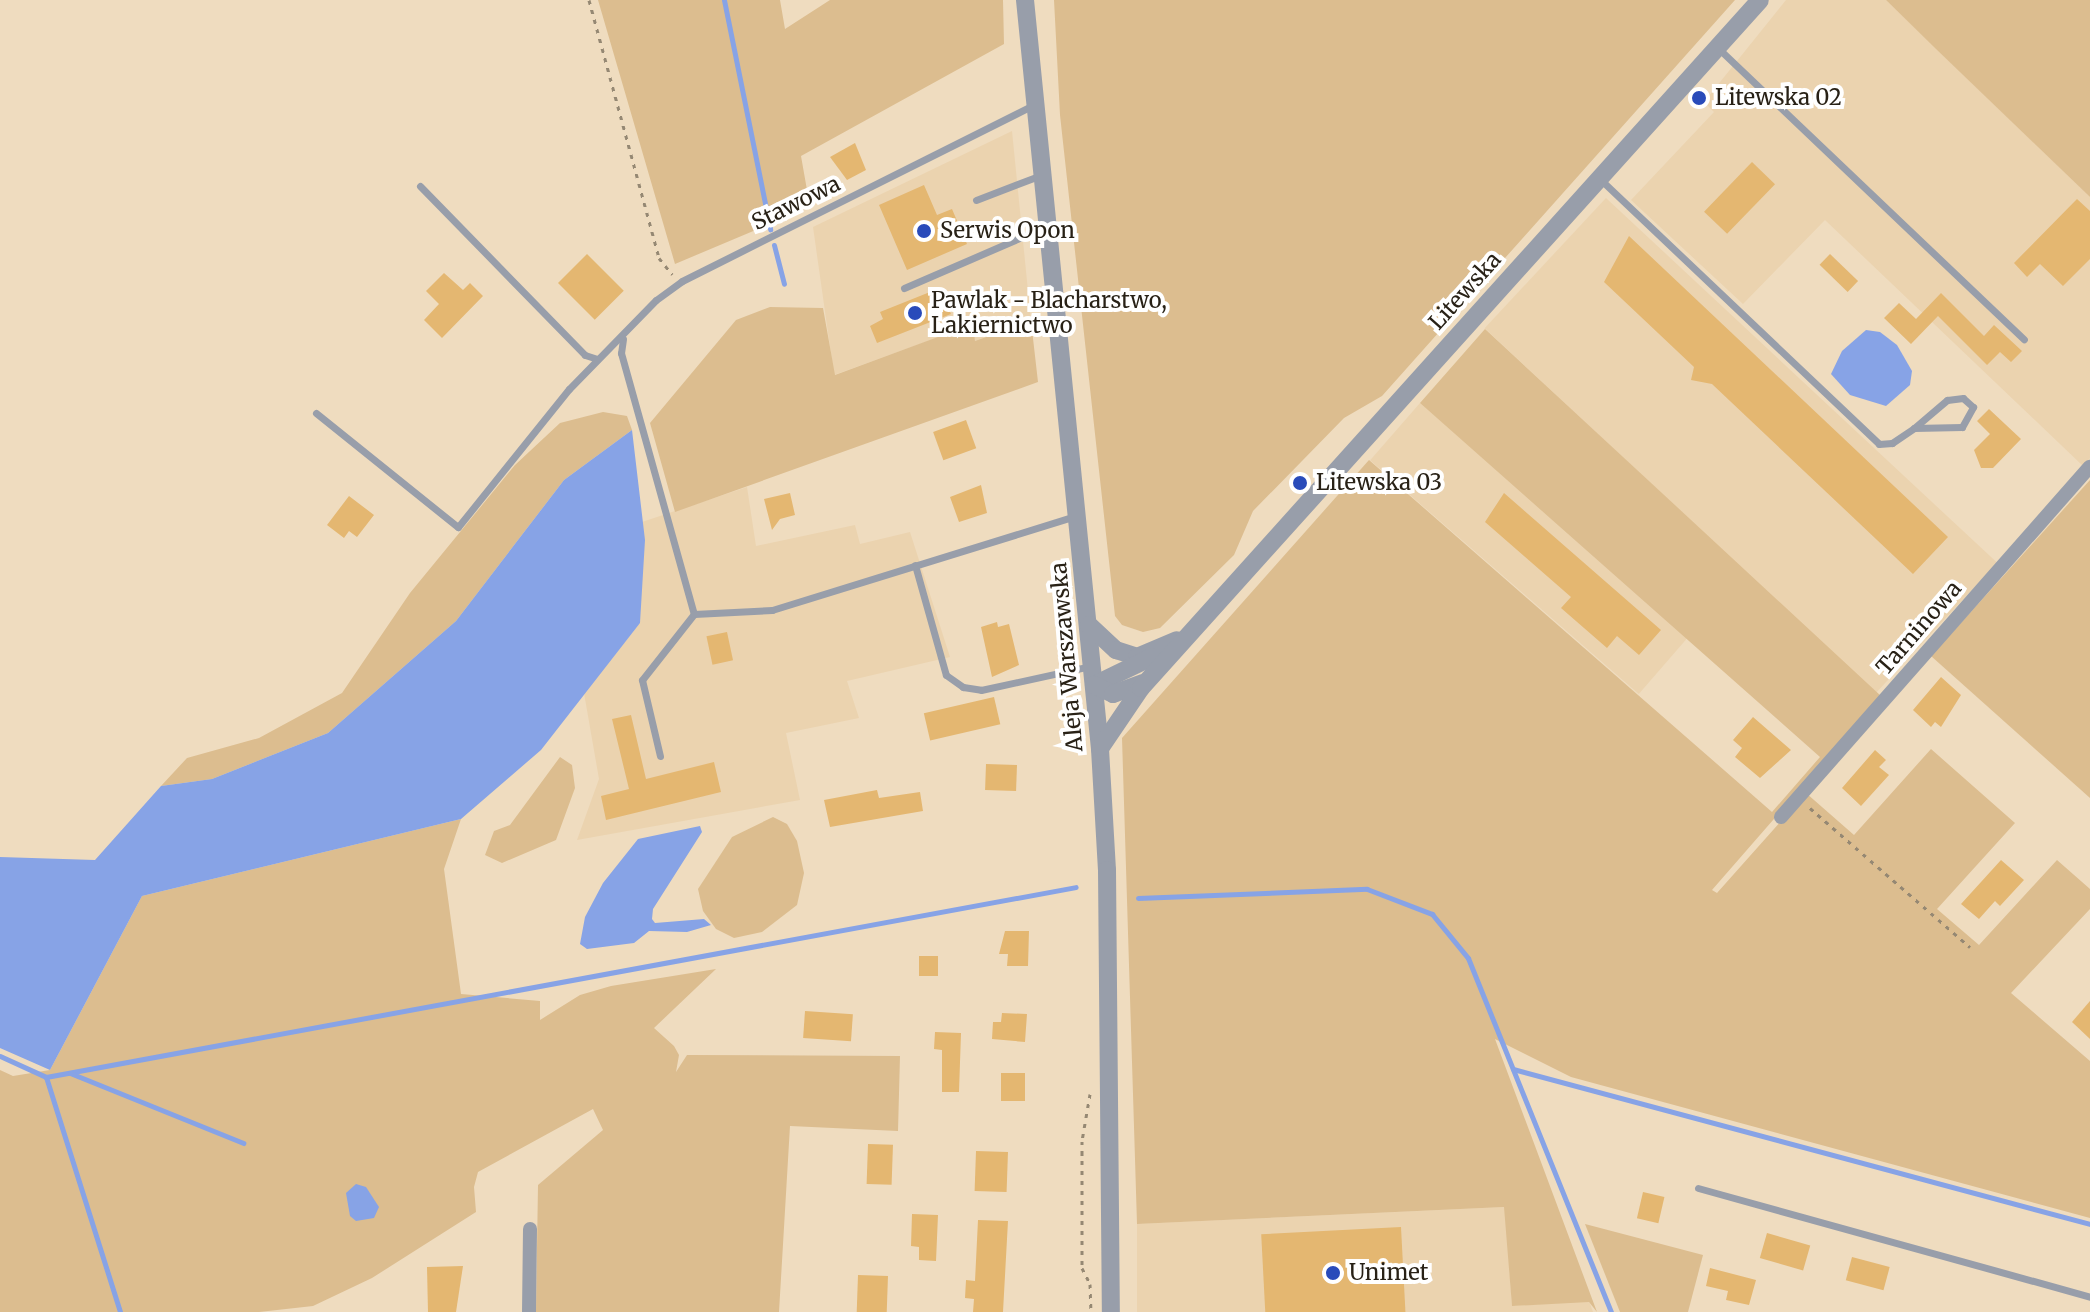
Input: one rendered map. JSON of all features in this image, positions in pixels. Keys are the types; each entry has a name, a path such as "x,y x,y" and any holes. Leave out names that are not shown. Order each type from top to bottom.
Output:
{"street":[{"name":"Aleja Warszawska","path":"1025,0 1032,106 1100,749 1107,870 1111,1312"},
{"name":"Litewska","path":"1206,614 1760,0"},
{"name":"Tarninowa","path":"1781,817 2090,467"},
{"path":"1094,685 1138,667 1206,614"},
{"path":"1100,749 1116,719 1206,614"},
{"path":"1089,625 1127,655 1156,653"},
{"path":"1094,685 1113,694 1148,680"},
{"path":"529,1312 530,1229"}],"lane":[{"path":"1717,47 2024,339"},
{"name":"Stawowa","path":"316,413 458,527 597,359 624,338 633,320 682,281 1032,106"},
{"path":"976,200 1041,175"},
{"path":"1599,178 1879,444 1892,443 1947,400 1963,398 1973,407 1962,427 1914,428"},
{"path":"420,186 585,355 597,359"},
{"path":"904,288 1046,226"},
{"path":"624,338 621,353 694,614"},
{"path":"660,756 642,680 694,614 772,610 1077,516"},
{"path":"915,565 946,675 963,687 981,690 1092,666"},
{"path":"1698,1188 2090,1297"}],"path":[{"path":"589,0 659,258 682,281"},
{"path":"1798,797 1970,947"}],"shaded area":[{"path":"598,0 780,0 785,29 830,0 1003,0 1004,44 801,156 810,207 675,264"},
{"path":"1054,0 1735,0 1382,396 1344,418 1253,511 1234,555 1160,628 1143,632 1122,625 1115,616 1060,115"},
{"path":"1786,0 1886,0 2090,197 2090,458 2083,466 1825,220 1743,304 1631,200 1714,112 1704,102"},
{"path":"1886,0 2090,0 2090,197 1935,48"},
{"path":"1012,131 1031,321 975,341 972,325 834,375 813,227"},
{"path":"1606,198 1997,563 1876,693 1485,328"},
{"path":"770,307 823,308 835,375 973,324 975,341 1031,321 1038,382 675,512 650,423 736,320"},
{"path":"1485,329 1881,696 1712,890 1717,893 1806,793 1854,835 1931,749 2015,823 1937,909 1979,945 2057,860 2090,889 2090,909 2011,993 2090,1061 2090,1218 1571,1077 1495,1039 1597,1312 1589,1302 1512,1306 1504,1207 1137,1224 1122,738 1369,460 1772,812 1820,757 1420,403"},
{"path":"1420,403 1689,637 1639,694 1370,460"},
{"path":"603,412 627,416 632,430 564,480 456,621 328,733 212,779 161,786 187,758 259,738 342,693 410,593 515,465 560,423"},
{"path":"2090,480 2090,798 1931,656"},
{"path":"747,487 756,546 855,525 860,544 910,532 950,657 847,681 859,718 786,733 800,800 577,840 599,779 584,693 640,623 642,522"},
{"path":"560,757 572,765 575,788 556,840 502,863 485,855 494,831 510,825"},
{"path":"773,817 787,824 797,841 804,873 797,905 762,932 734,938 716,929 703,911 698,889 732,837"},
{"path":"461,819 444,869 461,994 540,1001 540,1020 580,995 611,986 716,969 654,1028 674,1046 679,1055 676,1072 687,1055 900,1056 898,1131 790,1126 779,1312 536,1312 538,1185 603,1130 593,1109 478,1172 474,1187 476,1212 372,1278 313,1306 259,1312 0,1312 0,1070 13,1076 50,1070 142,896"},
{"path":"1505,1207 1512,1306 1589,1301 1593,1312 1137,1312 1137,1224"},
{"path":"1585,1224 1703,1255 1688,1312 1620,1312"}],"water":[{"path":"1866,330 1880,332 1897,345 1912,371 1910,385 1886,406 1850,395 1831,374 1842,351"},
{"path":"632,430 645,540 640,623 541,750 461,819 142,896 50,1070 0,1048 0,857 95,860 161,786 212,779 328,733 456,621 564,480"},
{"path":"700,826 702,832 653,909 652,919 655,923 704,919 711,925 687,932 649,931 634,943 587,949 580,944 585,917 603,883 638,839"},
{"path":"356,1184 366,1187 379,1207 374,1218 356,1221 350,1216 346,1193"}],"building":[{"path":"855,143 866,170 847,180 830,157"},
{"path":"1752,162 1775,184 1727,234 1704,212"},
{"path":"924,185 937,215 952,209 967,244 907,270 879,205"},
{"path":"2077,199 2090,211 2090,259 2063,286 2040,264 2027,277 2014,263"},
{"path":"1629,236 1948,537 1913,574 1712,384 1691,380 1694,367 1604,282"},
{"path":"587,254 624,291 595,320 558,283"},
{"path":"1830,254 1858,281 1848,292 1820,265"},
{"path":"444,273 463,290 470,283 483,296 442,338 424,320 439,304 426,291"},
{"name":"Pawlak - Blacharstwo, Lakiernictwo","path":"940,288 951,314 877,343 870,326 883,319 880,312"},
{"path":"1941,293 1984,336 1994,325 2022,351 2011,362 2000,352 1987,365 1938,316 1911,344 1884,318 1899,303 1916,319"},
{"path":"1989,409 2021,439 1993,468 1981,468 1974,450 1990,434 1977,421"},
{"path":"966,420 976,448 943,460 933,432"},
{"path":"981,485 987,513 959,522 950,497"},
{"path":"790,493 795,515 780,519 772,530 764,499"},
{"path":"1504,493 1661,630 1639,655 1617,636 1607,648 1561,608 1571,597 1485,522"},
{"path":"349,496 374,515 357,537 349,531 344,538 327,525"},
{"path":"997,622 998,627 1009,624 1019,665 992,677 981,627"},
{"path":"727,632 733,660 712,665 706,636"},
{"path":"1941,677 1961,695 1941,727 1935,722 1931,727 1913,710"},
{"path":"994,697 1000,724 930,740 924,713"},
{"path":"631,715 646,779 714,762 721,792 606,820 601,796 629,789 612,719"},
{"path":"1753,717 1791,750 1760,778 1735,757 1742,748 1733,740"},
{"path":"1875,750 1886,760 1879,767 1889,775 1861,806 1842,788"},
{"path":"986,764 1017,765 1016,791 985,790"},
{"path":"877,790 879,798 920,792 923,811 830,827 824,800"},
{"path":"2001,860 2024,880 2000,906 1995,901 1979,919 1961,904"},
{"path":"1005,931 1029,931 1028,966 1007,966 1008,954 999,954"},
{"path":"919,956 938,956 938,976 919,976"},
{"path":"2090,1001 2090,1039 2072,1022"},
{"path":"805,1011 853,1014 851,1041 803,1038"},
{"path":"1002,1013 1027,1014 1025,1042 992,1039 993,1022 1001,1022"},
{"path":"935,1032 961,1033 959,1092 942,1092 942,1050 934,1049"},
{"path":"1001,1073 1025,1073 1025,1101 1001,1101"},
{"path":"868,1144 893,1145 892,1185 867,1184"},
{"path":"976,1151 1008,1152 1007,1192 975,1191"},
{"path":"1643,1192 1664,1197 1658,1223 1637,1218"},
{"path":"912,1214 938,1215 936,1261 919,1260 919,1247 911,1246"},
{"path":"978,1220 1008,1221 1003,1312 973,1312 974,1299 965,1298 966,1280 975,1281"},
{"name":"Unimet","path":"1401,1227 1405,1312 1265,1312 1261,1234"},
{"path":"1767,1233 1810,1245 1803,1270 1760,1258"},
{"path":"1852,1257 1890,1267 1883,1290 1846,1280"},
{"path":"463,1266 456,1312 428,1312 427,1267"},
{"path":"1710,1268 1756,1280 1749,1305 1726,1300 1728,1291 1706,1286"},
{"path":"858,1275 888,1276 887,1312 857,1312"}],"waterway":[{"path":"724,0 770,229"},
{"path":"774,245 784,284"},
{"path":"0,1056 46,1077 1076,887"},
{"path":"1138,898 1367,889 1432,914 1468,958 1611,1312"},
{"path":"1513,1069 2090,1224"},
{"path":"70,1073 243,1143"},
{"path":"46,1077 120,1312"}],"place":[{"name":"Litewska 02","path":"1699,98"},
{"name":"Serwis Opon","path":"924,231"},
{"name":"Pawlak - Blacharstwo, Lakiernictwo","path":"915,313"},
{"name":"Litewska 03","path":"1300,483"},
{"name":"Unimet","path":"1333,1273"}]}
